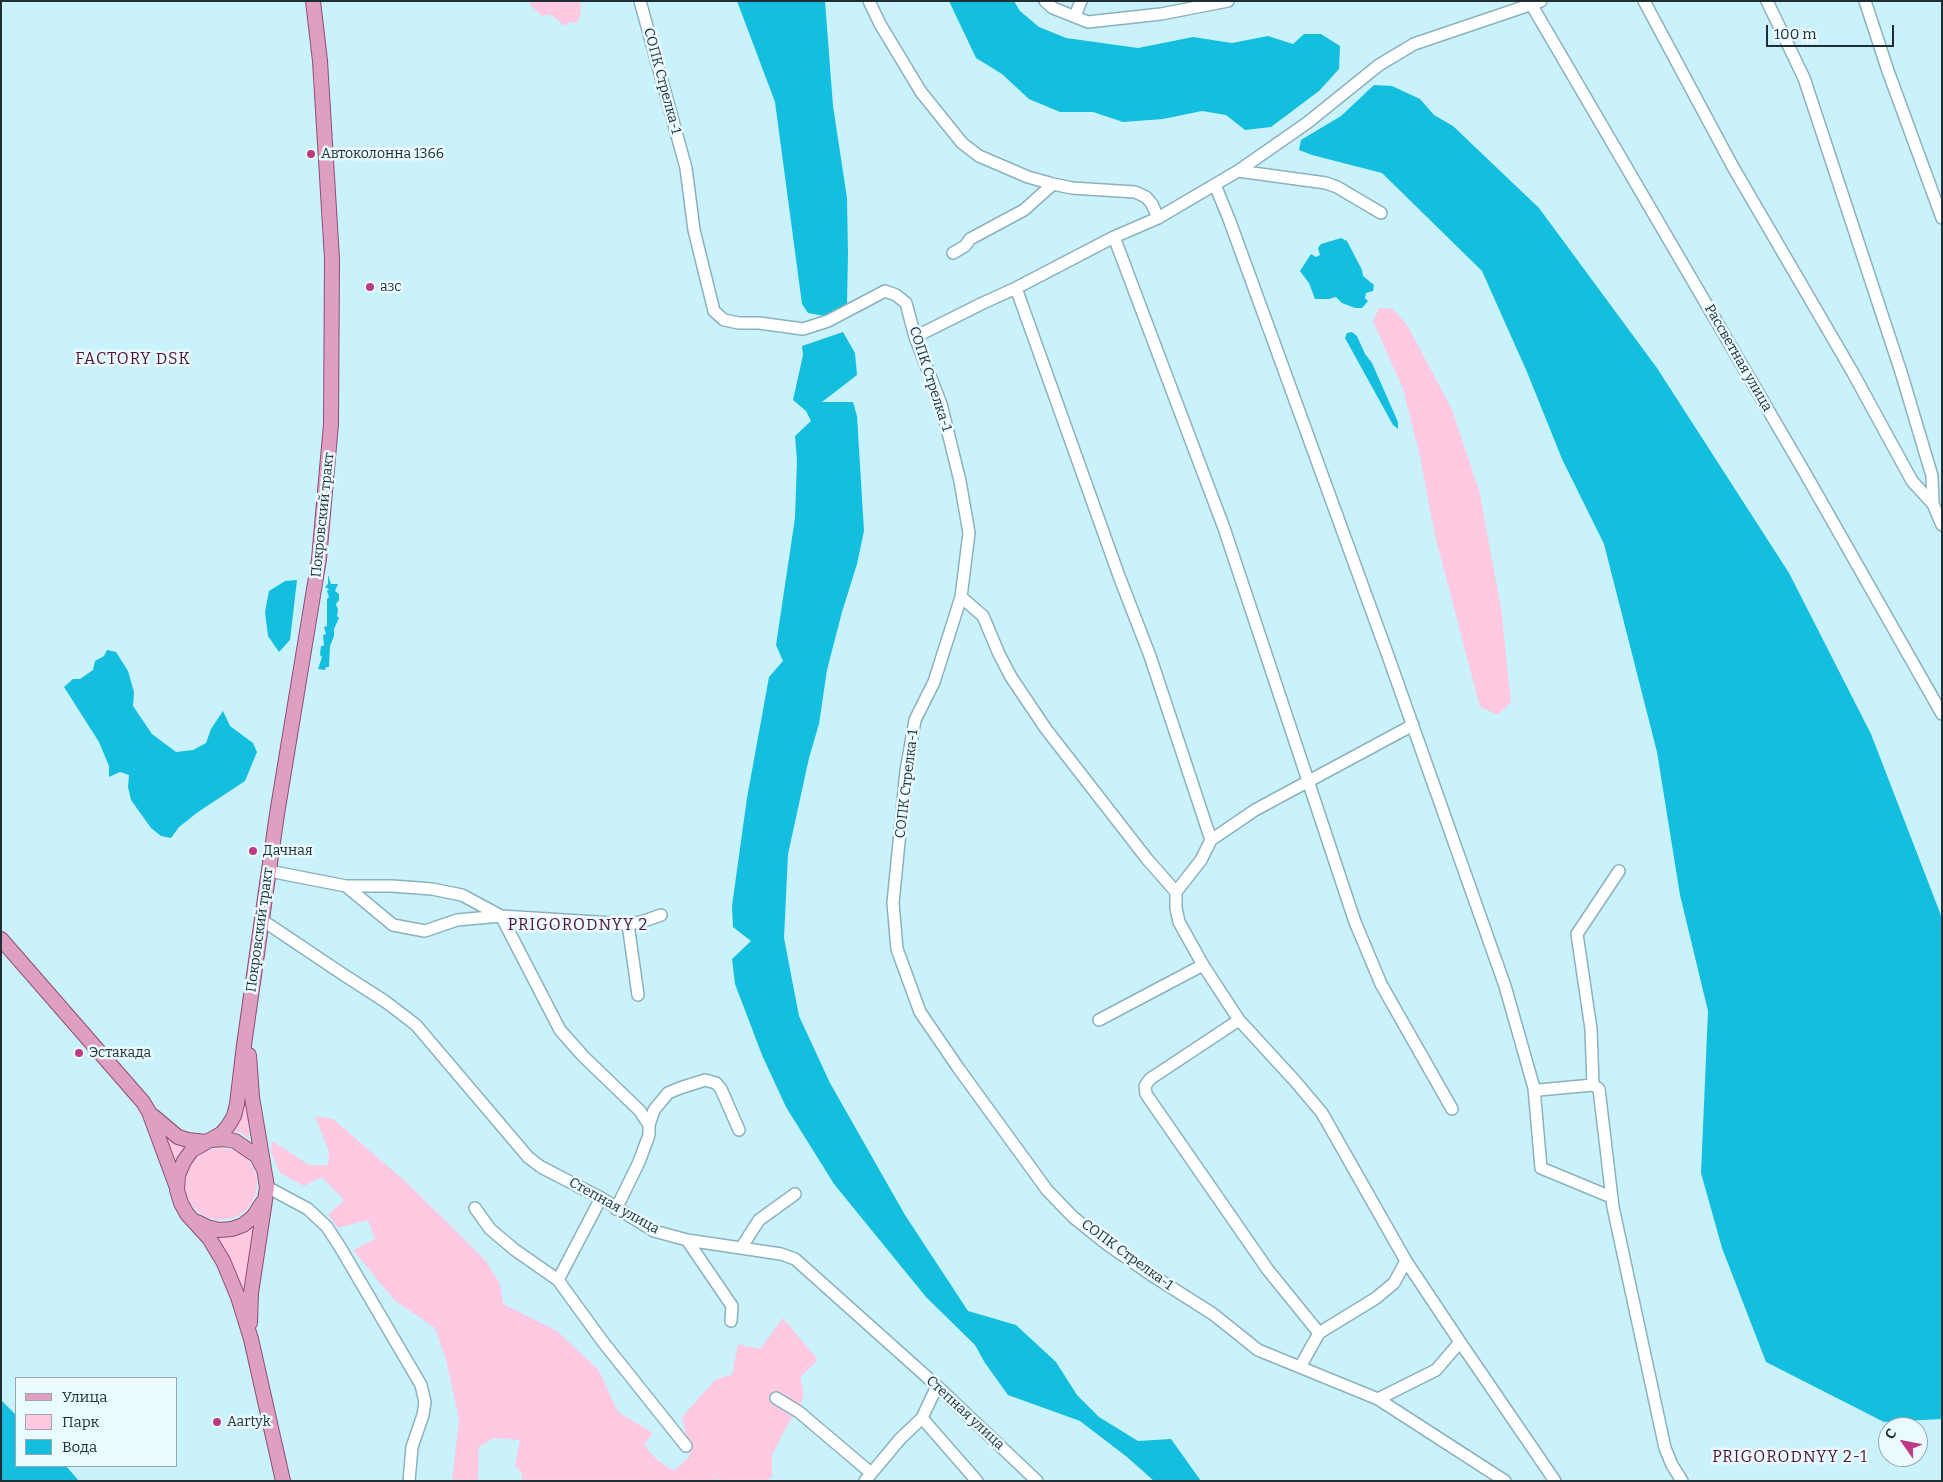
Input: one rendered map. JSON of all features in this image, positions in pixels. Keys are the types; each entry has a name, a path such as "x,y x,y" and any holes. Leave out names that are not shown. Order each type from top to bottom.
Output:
{"main road":[{"name":"Покровский тракт","path":"247,1024 269,871 319,559 331,424 332,259 320,61 313,1"},
{"path":"1,939 129,1085 149,1112 165,1128 178,1137 188,1140 208,1141 224,1139 236,1142 256,1156 264,1168"},
{"path":"178,1190 178,1175 184,1161 192,1150 221,1134 234,1116 247,1024"},
{"path":"247,1024 252,1097 264,1168 266,1192 251,1293 251,1339"},
{"path":"149,1112 172,1171 181,1203 187,1214 209,1238 223,1261 251,1339 283,1481"},
{"path":"187,1214 196,1222 207,1227 219,1230 232,1229 253,1217 261,1208 266,1192"}],"street":[{"name":"СОПК Стрелка-1","path":"640,1 686,168 694,230 714,311 724,320 739,324 759,323 803,329 828,321 885,291 896,295 906,304 915,337 941,404 960,481 969,532 961,597 934,682 915,720 906,771 893,902 897,949 920,1012 1047,1190 1073,1217 1108,1245 1213,1314 1258,1350 1378,1399 1505,1481"},
{"path":"870,1 880,24 921,92 962,143 979,156 1028,177 1053,184 1072,188 1134,192 1146,197 1152,204 1158,218"},
{"path":"1045,1 1053,8 1088,22 1161,14 1228,1"},
{"path":"1075,16 1081,1"},
{"path":"1161,14 1166,1"},
{"path":"1644,1 1733,167 1853,373 1912,481 1933,504 1942,525"},
{"path":"1767,1 1804,78 1880,307 1932,476 1933,504"},
{"path":"1865,1 1888,71 1942,218"},
{"path":"915,337 1016,288 1114,237 1158,218 1215,185 1307,123 1380,64 1414,44 1536,2"},
{"name":"Рассветная улица","path":"1536,2 1942,714"},
{"path":"1238,171 1337,187 1381,213"},
{"path":"953,253 965,246 970,239 1024,210 1053,184"},
{"path":"1215,185 1229,219 1505,986 1534,1088 1541,1168 1611,1196"},
{"path":"1114,237 1224,528 1356,922 1381,984 1452,1110"},
{"path":"1016,288 1119,576 1150,656 1211,840"},
{"path":"961,597 983,616 998,654 1041,722 1135,844 1176,892"},
{"path":"1412,725 1255,810 1211,840 1200,860 1176,892 1176,908 1179,922 1239,1020 1295,1080 1322,1113 1406,1261 1555,1481"},
{"path":"269,871 346,886 392,886 432,889 462,895 501,916 560,1030 583,1056 640,1111 648,1125 649,1135 639,1162 616,1209"},
{"path":"1593,1085 1591,1029 1577,934 1619,871"},
{"path":"346,886 393,925 425,931 457,920 501,916 628,924 661,915"},
{"name":"Степная улица","path":"262,920 386,1002 416,1025 528,1157 540,1167 601,1198 654,1232 687,1240 781,1254 795,1259 937,1386 1037,1481"},
{"path":"628,924 638,995"},
{"path":"1099,1020 1203,964"},
{"path":"1239,1020 1150,1078 1145,1086 1146,1094 1268,1270 1319,1334"},
{"path":"648,1125 654,1110 668,1093 705,1080 716,1083 721,1089 739,1130"},
{"path":"1534,1088 1539,1090 1593,1085 1599,1089 1611,1196 1665,1448 1672,1465 1682,1481"},
{"path":"266,1192 308,1209 327,1227 421,1384 425,1402 423,1416 412,1447 409,1481"},
{"path":"741,1248 759,1220 795,1194"},
{"path":"558,1280 601,1198"},
{"path":"475,1208 496,1234 515,1250 558,1280 603,1342 686,1446"},
{"path":"687,1240 732,1306 731,1321"},
{"path":"1300,1367 1319,1334 1376,1298 1394,1283 1406,1261"},
{"path":"1378,1399 1436,1370 1460,1342"},
{"path":"776,1398 798,1412 868,1477 900,1439 922,1418 937,1386"},
{"path":"922,1418 977,1481"}],"green space":[{"path":"529,1 580,1 581,11 578,22 572,23 572,21 565,26 550,14 542,16 531,6"},
{"path":"1379,308 1393,309 1407,325 1451,407 1479,490 1501,607 1511,702 1498,715 1480,707 1435,536 1420,457 1403,389 1373,321"},
{"path":"246,1075 249,1139 240,1132 231,1132"},
{"path":"315,1116 333,1119 405,1181 486,1261 500,1284 503,1304 557,1331 598,1369 618,1412 653,1433 644,1445 658,1461 674,1471 690,1456 682,1417 715,1380 732,1374 738,1344 760,1349 783,1318 818,1360 800,1377 804,1394 799,1409 789,1422 772,1455 772,1477 766,1481 722,1481 720,1479 710,1481 522,1481 522,1473 515,1466 520,1440 494,1438 479,1447 478,1481 452,1481 459,1419 446,1360 435,1328 394,1300 353,1250 375,1239 368,1220 338,1228 328,1215 344,1200 322,1177 304,1186 280,1173 271,1152 272,1141 309,1165 328,1165 329,1152"},
{"path":"156,1127 189,1146 178,1155 173,1168"},
{"path":"221,1148 235,1151 247,1158 254,1170 257,1184 254,1198 247,1210 235,1217 221,1220 207,1217 195,1210 188,1198 185,1184 188,1170 195,1158 207,1151"},
{"path":"258,1218 246,1307 205,1232"}],"water":[{"path":"737,1 825,1 833,106 847,198 848,254 847,304 825,316 808,313 802,304 775,102"},
{"path":"949,1 1014,1 1020,11 1039,27 1066,38 1138,48 1193,37 1232,43 1268,36 1293,44 1304,34 1321,34 1340,46 1339,69 1319,91 1271,127 1245,130 1226,115 1202,111 1163,119 1123,122 1093,112 1060,112 1029,99 1002,74 976,58"},
{"path":"1374,85 1392,86 1420,99 1434,115 1453,126 1539,208 1657,368 1789,573 1871,734 1942,918 1942,1419 1928,1420 1928,1417 1878,1417 1878,1419 1766,1362 1722,1248 1701,1173 1708,1011 1680,895 1657,752 1604,544 1562,459 1527,372 1482,271 1382,173 1299,150 1301,140 1341,116"},
{"path":"1341,238 1347,241 1362,270 1363,276 1374,285 1373,291 1366,293 1365,298 1368,301 1362,308 1355,308 1342,303 1336,297 1315,299 1309,283 1300,271 1311,254 1316,257 1320,255 1318,248 1321,244"},
{"path":"843,332 855,353 857,375 822,402 853,402 857,416 864,531 857,564 827,670 819,724 809,758 788,854 784,938 799,1016 830,1083 905,1215 968,1311 1016,1325 1056,1362 1077,1395 1099,1417 1138,1441 1171,1439 1201,1481 1154,1481 1127,1457 1080,1421 1008,1395 985,1363 975,1345 926,1297 834,1184 786,1107 762,1055 735,984 732,959 751,941 733,927 732,906 747,798 769,677 783,661 776,645 795,518 797,460 795,436 811,421 806,411 793,400 803,355 802,346"},
{"path":"1352,332 1357,336 1365,354 1372,363 1398,422 1398,429 1393,425 1345,338 1347,333"},
{"path":"328,575 331,584 338,584 335,591 339,594 339,600 336,604 337,616 339,618 330,646 329,667 326,667 325,670 318,669 322,657 320,655 321,646 324,646 323,635 326,634 324,627 327,626 327,599 329,597 327,591 329,589 325,587 328,584"},
{"path":"297,580 290,640 279,652 268,636 265,612 269,591 285,581"},
{"path":"107,650 116,652 128,671 134,692 133,706 152,734 176,752 193,750 206,743 211,729 223,711 230,726 253,743 257,752 245,781 198,812 179,827 171,838 161,836 151,828 131,800 128,787 129,775 120,772 109,777 109,766 99,742 64,687 73,679 80,679 93,670 95,661 104,656"},
{"path":"1,1400 15,1414 15,1467 67,1467 79,1481 1,1481"}],"place":[{"name":"Автоколонна 1366","path":"311,154"},
{"name":"азс","path":"370,287"},
{"name":"Дачная","path":"253,851"},
{"name":"Эстакада","path":"79,1053"},
{"name":"Aartyk","path":"217,1422"}],"district":[{"name":"FACTORY DSK","path":"133,360"},
{"name":"PRIGORODNYY 2","path":"578,926"},
{"name":"PRIGORODNYY 2-1","path":"1790,1458"}]}
